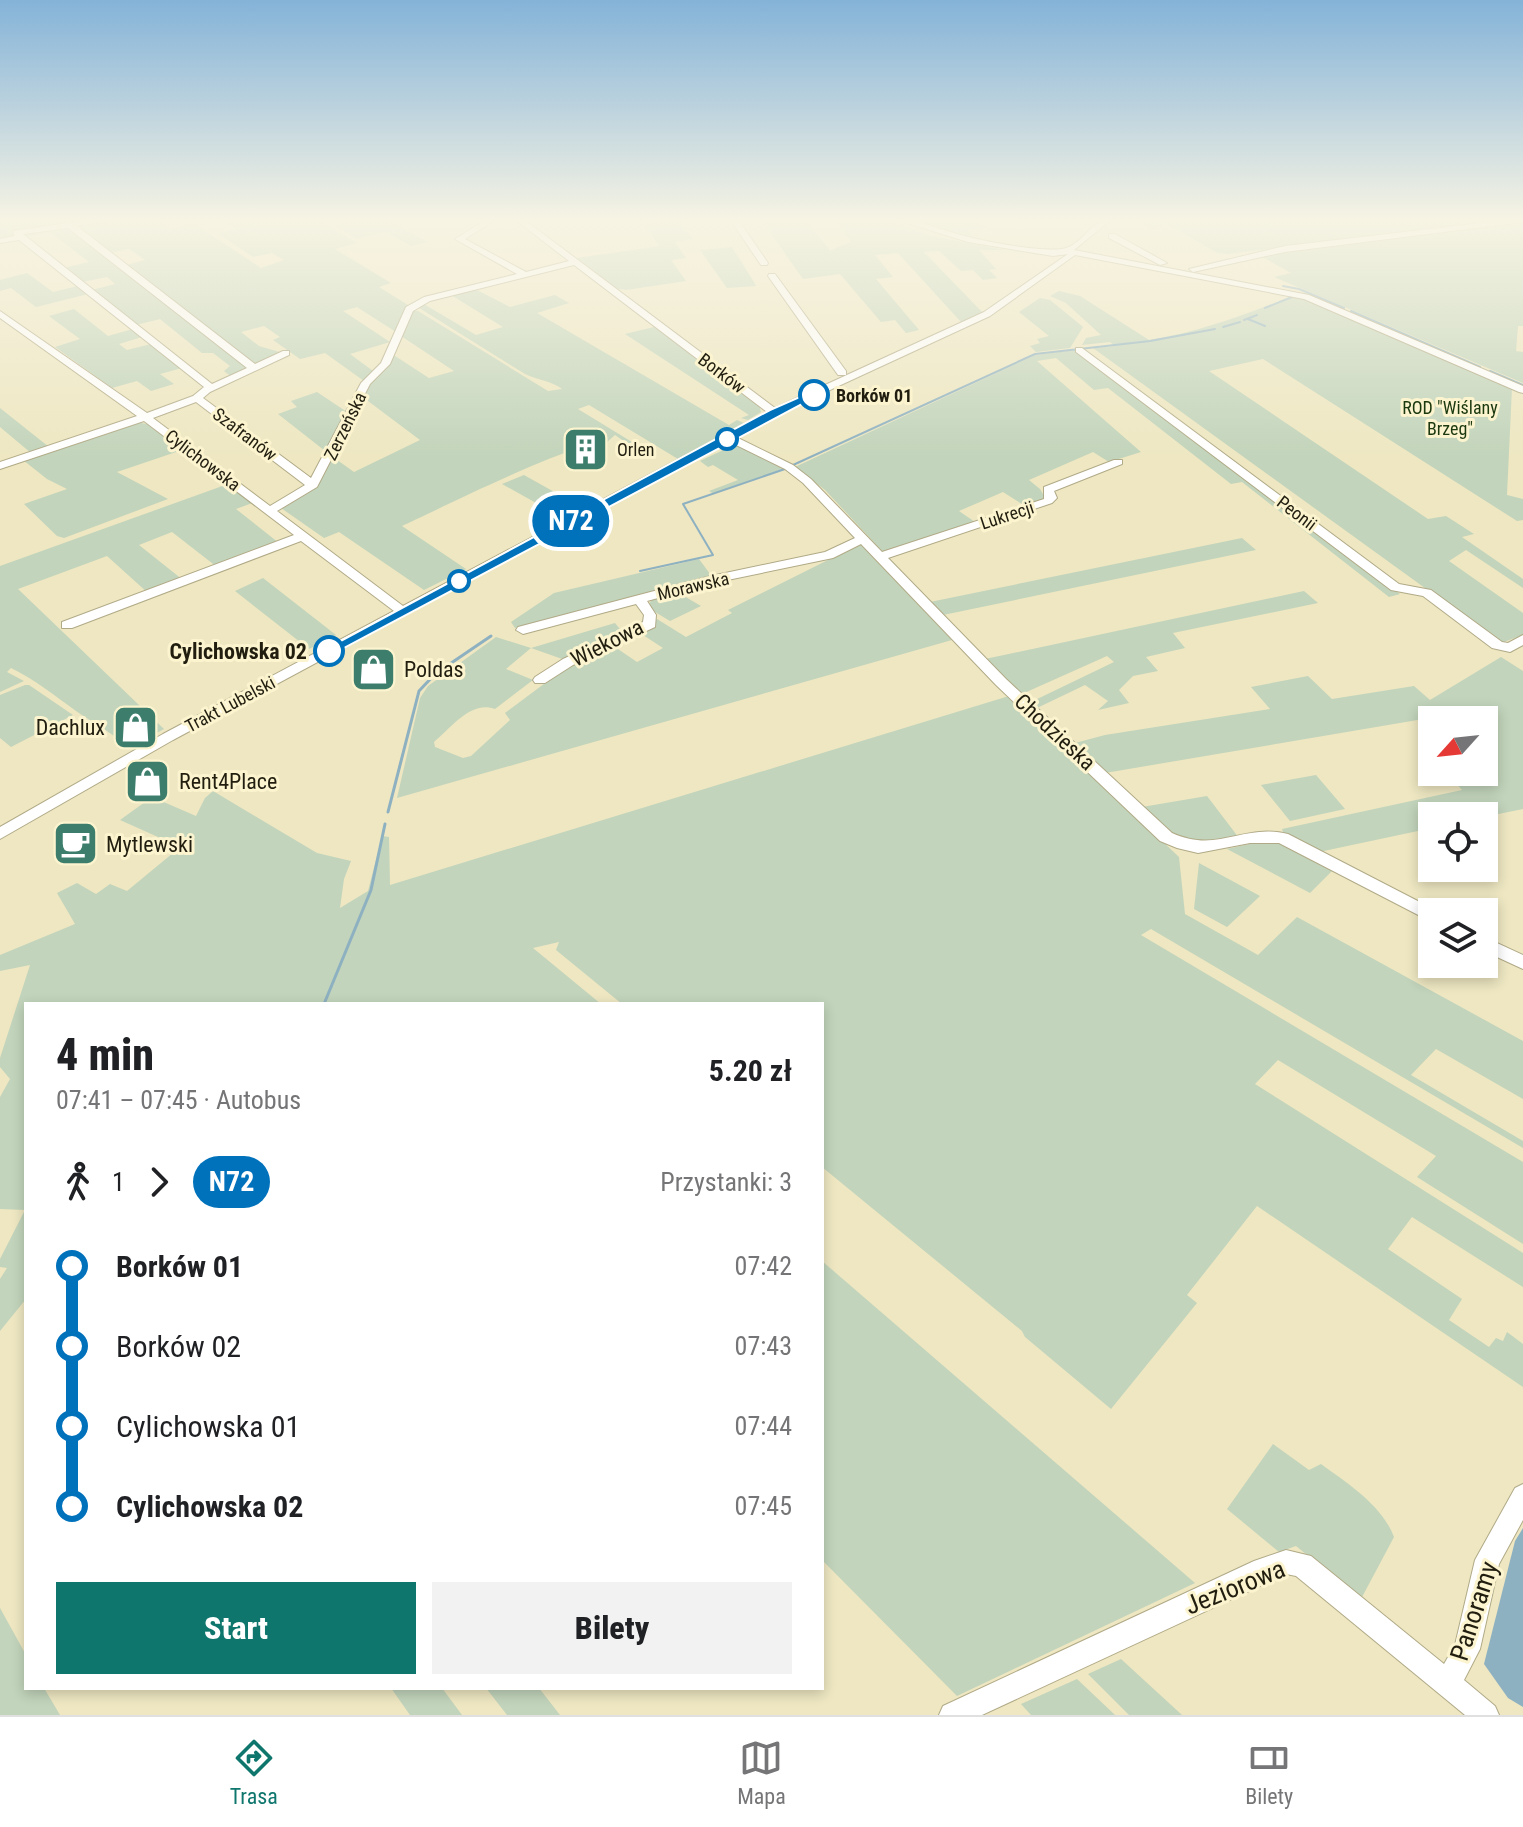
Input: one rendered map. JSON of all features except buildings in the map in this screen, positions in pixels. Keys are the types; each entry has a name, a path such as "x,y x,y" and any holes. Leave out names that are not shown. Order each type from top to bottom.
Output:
{"street":[{"name":"Szafranów","path":"97,298 210,389 197,398 313,485"},
{"path":"164,298 255,369"},
{"name":"Zerzeńska","path":"270,511 313,485 366,383 385,364 410,307 431,298"},
{"name":"Borków","path":"624,298 774,412"},
{"path":"788,298 842,373"},
{"name":"Trakt Lubelski","path":"0,834 148,748 774,412 981,317 1012,298"},
{"path":"1308,298 1523,390"},
{"name":"Cylichowska","path":"0,314 145,417 402,611"},
{"name":"Peonii","path":"1079,350 1395,587 1424,591 1497,645 1510,648 1523,639"},
{"path":"210,389 286,353"},
{"path":"0,466 197,398"},
{"name":"Chodzieska","path":"730,438 798,474 1001,682 1166,837 1191,849 1255,836 1282,838 1418,908"},
{"name":"Lukrecji","path":"879,557 1049,501 1046,491 1049,488 1118,462"},
{"path":"67,625 303,536"},
{"name":"Morawska","path":"523,630 639,599 829,555 862,539"},
{"name":"Wiekowa","path":"540,680 568,662 650,624 650,615 639,599"},
{"path":"1498,950 1523,963"},
{"name":"Panoramy","path":"1448,1684 1467,1649 1487,1560 1523,1496"},
{"name":"Jeziorowa","path":"952,1715 1215,1591 1286,1562 1302,1565 1486,1715"}],"green space":[{"path":"24,298 72,298 36,307"},
{"path":"102,298 159,298 249,369 233,378 224,371 230,366 213,353 202,353 160,319 136,325"},
{"path":"169,298 397,298 408,305 396,332 357,307 343,311 390,342 350,354 373,371 364,381 325,353 300,359 273,340 280,337 264,326 241,332 259,346 283,353 255,365"},
{"path":"456,298 493,298 510,307 544,298 560,298 569,303 537,313 729,425 737,420 744,423 678,459 589,405 578,409 632,442 628,444 615,435 606,443 570,451 402,526 466,569 424,590 339,532 324,538 281,508 318,482 333,457 354,472 420,440 364,398 369,384 392,354 429,378 454,371 401,336 411,311 418,311 548,391 562,389 525,374 416,306 422,303 476,335 503,327"},
{"path":"861,298 892,298 919,330 906,333 895,320 881,322"},
{"path":"939,298 968,298 982,312 961,322"},
{"path":"1040,298 1050,300 1083,327 1070,348 1036,352 1030,346 1040,343 1037,339 1049,336 1019,312"},
{"name":"ROD \"Wiślany Brzeg\"","path":"1055,298 1083,298 1149,340 1222,322 1286,298 1301,298 1512,388 1507,495 1523,499 1523,520 1517,521 1263,359 1209,371 1428,519 1446,516 1474,534 1462,537 1523,579 1523,588 1466,550 1449,561 1523,613 1523,635 1501,643 1093,348 1115,346 1110,342 1082,345 1086,338 1101,335 1066,303"},
{"path":"1323,298 1523,298 1523,326 1518,326 1516,351 1523,352 1523,383"},
{"path":"74,309 108,336 133,329 142,337 119,344 127,350 151,344 182,368 160,374 174,384 151,391 137,381 112,388 55,347 80,339 49,316"},
{"path":"654,327 759,405 761,412 748,420 741,418 749,415 625,334"},
{"path":"1076,350 1400,594 1389,597 1242,482 1231,484 1108,388 1094,390 1056,358 1037,361 1141,452 1109,462 1093,452 1029,480 1046,499 1025,506 1003,492 959,511 975,522 883,552 825,490 795,467 1035,355"},
{"path":"317,392 350,414 329,454 278,414 297,407 291,401"},
{"path":"0,408 49,447 31,453 0,427"},
{"path":"135,422 147,424 182,450 117,472 168,499 64,538 57,536 24,504 67,489 47,479 23,460"},
{"path":"736,444 783,469 714,494 709,491 738,480 700,461"},
{"path":"524,475 574,503 554,513 502,484"},
{"path":"228,484 255,502 236,509 279,543 217,567 172,532 139,545 183,580 148,593 107,556 18,589 164,729 129,748 11,668 7,672 24,681 0,692 0,566"},
{"path":"1242,538 1256,550 943,615 930,602"},
{"path":"860,544 952,640 397,798 420,698 428,686 496,637 531,648 506,669 533,680 495,709 478,708 462,717 434,742 435,747 463,758 471,756 510,720 505,713 572,663 612,645 637,662 663,648 640,633 652,627 657,619 686,637 732,613 728,610"},
{"path":"699,559 713,578 515,628 511,622 554,593"},
{"path":"263,578 336,635 309,649 235,591"},
{"path":"1304,591 1318,603 1173,633 1185,648 1146,657 1158,671 1133,676 1119,690 1129,703 1098,710 1108,701 1085,685 1037,708 1031,702 1114,662 1107,656 1022,694 985,659"},
{"path":"677,592 701,606 670,621 655,612 649,604 653,598"},
{"path":"615,623 623,633 565,660 531,648"},
{"path":"1501,657 1523,671 1523,809 1498,814 1498,802 1418,802 1418,831 1319,852 1284,835 1282,829 1462,790 1458,786 1498,786 1498,706 1418,706 1418,720 1105,773 1075,743 1105,735 1270,709 1251,687 1308,676 1332,699 1414,686 1430,700"},
{"path":"25,685 73,715 11,747 0,738 0,695"},
{"path":"1009,696 1179,857 1185,914 1258,955 1297,917 1523,1041 1523,1099 1436,1049 1411,1075 1523,1141 1523,1148 1151,929 1141,935 1523,1162 1523,1244 1417,1177 1436,1156 1278,1060 1255,1084 1523,1253 1523,1287 1412,1217 1388,1249 1462,1299 1449,1320 1489,1347 1496,1338 1503,1341 1507,1332 1523,1344 1523,1387 1257,1206 1187,1295 1197,1303 1111,1409 1025,1337 1022,1331 824,1169 824,1002 620,1002 556,950 559,942 533,948 599,1002 24,1002 24,1210 0,1209 0,1097 10,1079 0,1067 0,1058 30,965 0,971 0,955 75,924 57,893 77,883 96,894 110,884 127,891 173,853 151,843 158,837 120,820 152,797 196,816 205,798 213,791 317,853 351,861 344,879 340,908 368,891 382,836 389,837 390,885"},
{"path":"1316,775 1345,809 1290,821 1261,785"},
{"path":"1207,796 1239,838 1194,843 1176,836 1142,807"},
{"path":"1271,839 1334,869 1310,893 1227,849"},
{"path":"1199,863 1260,896 1227,927 1194,909"},
{"path":"24,1212 24,1301 0,1331 0,1279 7,1268 0,1267 0,1259"},
{"path":"824,1263 1195,1583 957,1696 824,1562"},
{"path":"1273,1444 1309,1470 1321,1464 1363,1496 1388,1525 1394,1537 1361,1599 1296,1546 1279,1552 1227,1509"},
{"path":"0,1608 24,1651 24,1690 45,1690 60,1715 0,1715"},
{"path":"1121,1659 1182,1715 1129,1715 1088,1674"},
{"path":"1077,1679 1115,1715 1031,1715 1021,1704"},
{"path":"392,1690 443,1690 462,1715 410,1715"},
{"path":"488,1690 541,1690 560,1715 507,1715"}],"water":[{"path":"1523,1528 1523,1707 1508,1698 1484,1664 1515,1541"}],"waterway":[{"path":"1265,308 1289,298"},
{"path":"1320,298 1344,308"},
{"path":"1351,311 1480,367"},
{"path":"1244,320 1257,315"},
{"path":"1248,319 1265,326"},
{"path":"1223,327 1240,322"},
{"path":"793,465 1035,354 1150,341 1215,329"},
{"path":"1490,371 1523,385"},
{"path":"640,571 713,555 683,504 785,469"},
{"path":"388,812 419,691 435,674 491,636"},
{"path":"325,1002 371,890 385,824"}],"bus line":[{"name":"N72","path":"329,651 774,412 814,395"}],"place":[{"name":"Borków 01","path":"814,395"},
{"name":"Orlen","path":"586,449"},
{"name":"Cylichowska 02","path":"329,651"},
{"name":"Poldas","path":"373,669"},
{"name":"Dachlux","path":"136,727"},
{"name":"Rent4Place","path":"148,781"},
{"name":"Mytlewski","path":"75,844"}]}
